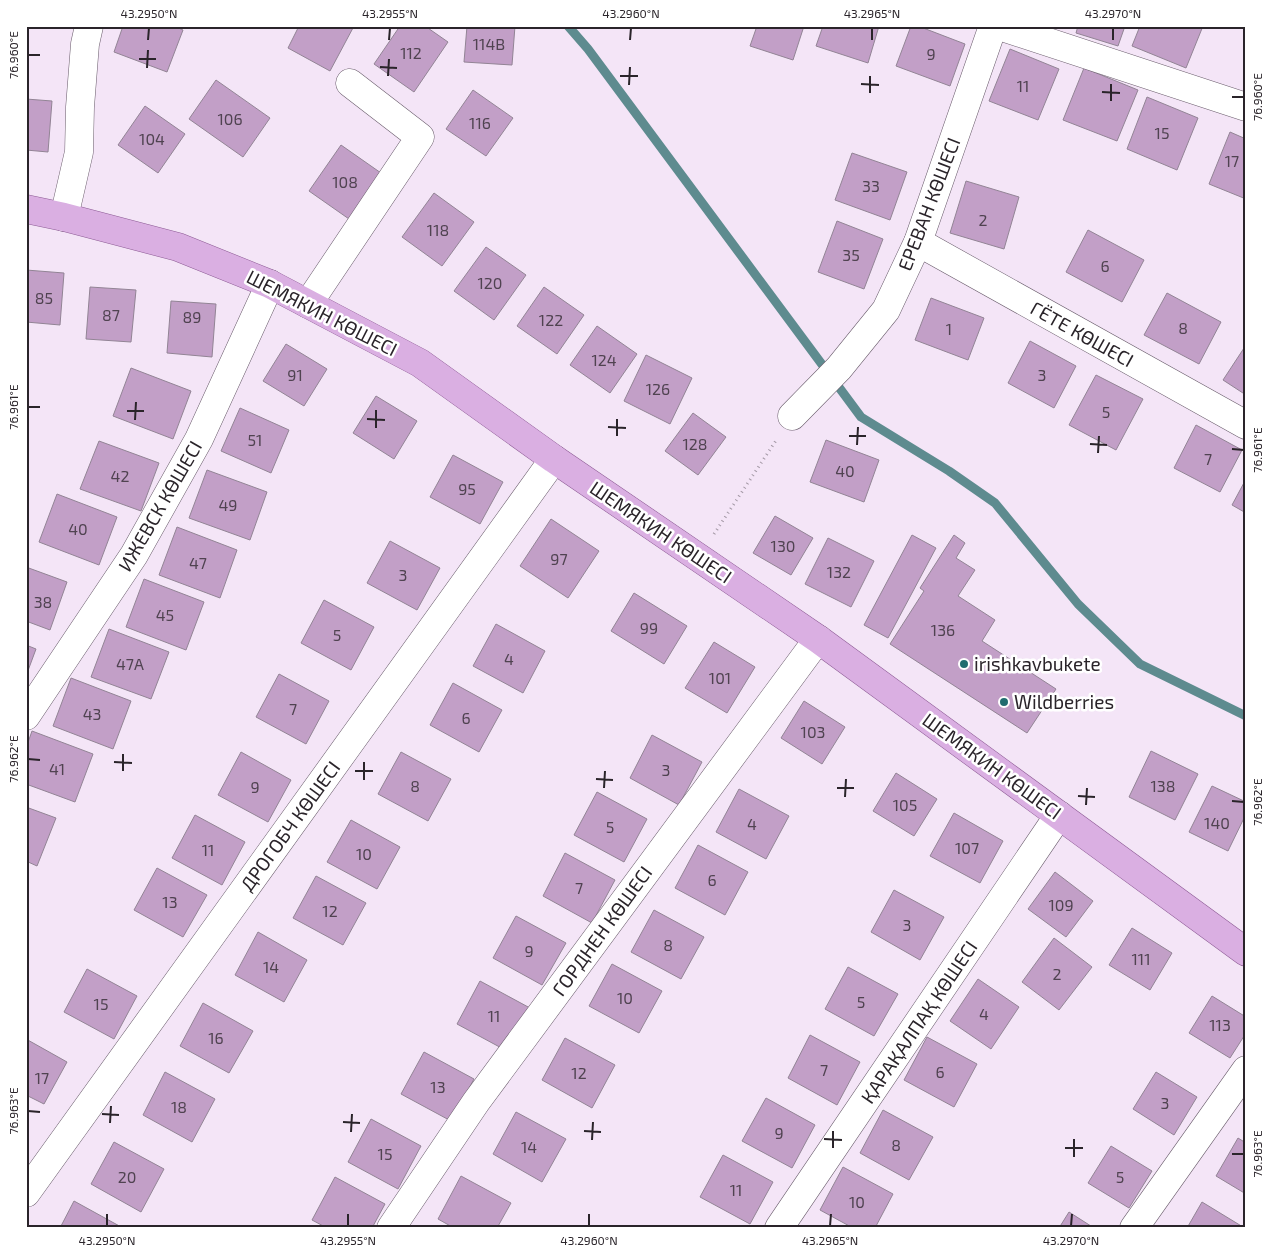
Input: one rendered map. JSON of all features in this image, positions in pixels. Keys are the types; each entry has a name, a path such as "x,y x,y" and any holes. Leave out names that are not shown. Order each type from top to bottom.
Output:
{"main road":[{"name":"ШЕМЯКИН КӨШЕСІ","path":"26,209 178,247 270,284 420,363 554,458 818,639 1246,952"}],"street":[{"path":"64,217 79,152 80,107 85,44 89,26"},
{"name":"ЕРЕВАН КӨШЕСІ","path":"792,416 839,368 886,310 918,242 994,26"},
{"path":"1000,26 1246,107"},
{"path":"308,304 420,136 350,83"},
{"name":"ГЁТЕ КӨШЕСІ","path":"918,242 1246,425"},
{"name":"ИЖЕВСК КӨШЕСІ","path":"26,716 134,555 199,439 270,284"},
{"name":"ДРОГОБЧ КӨШЕСІ","path":"26,1193 554,458"},
{"name":"ГОРДНЕН КӨШЕСІ","path":"391,1228 476,1102 818,639"},
{"name":"ҚАРАҚАЛПАҚ КӨШЕСІ","path":"779,1228 1059,815"},
{"path":"1134,1228 1246,1070"}],"path":[{"path":"698,557 792,416"}],"building":[{"path":"123,26 174,26 183,30 167,72 114,52"},
{"path":"299,26 354,26 330,71 288,48"},
{"path":"400,26 425,26 448,42 414,92 374,64"},
{"path":"467,26 515,26 512,65 464,62"},
{"path":"757,26 804,26 793,60 750,46"},
{"path":"823,26 879,26 868,63 816,46"},
{"path":"911,26 918,26 965,44 950,86 896,66"},
{"path":"1078,26 1125,26 1118,46 1076,33"},
{"path":"1140,26 1203,26 1186,68 1132,46"},
{"path":"1010,49 1059,69 1038,120 989,101"},
{"path":"1084,68 1138,90 1117,141 1063,120"},
{"path":"216,80 270,118 243,157 189,119"},
{"path":"473,90 513,118 486,156 446,129"},
{"path":"1147,97 1198,118 1177,170 1127,149"},
{"path":"26,99 52,101 48,152 26,150"},
{"path":"145,106 185,134 158,173 118,145"},
{"path":"1230,132 1246,139 1246,199 1209,184"},
{"path":"341,145 381,173 349,219 309,191"},
{"path":"852,153 907,172 890,220 835,200"},
{"path":"966,181 1019,197 1004,249 950,233"},
{"path":"434,193 474,222 442,266 402,237"},
{"path":"837,221 883,239 864,289 818,272"},
{"path":"1088,230 1144,260 1122,302 1066,272"},
{"path":"486,247 526,275 494,320 454,291"},
{"path":"26,270 64,273 60,325 26,322"},
{"path":"90,287 136,290 131,342 86,339"},
{"path":"544,287 584,315 557,354 517,326"},
{"path":"1167,293 1221,322 1199,364 1144,335"},
{"path":"931,298 984,318 968,360 915,340"},
{"path":"171,301 216,304 212,357 167,353"},
{"path":"597,326 637,354 610,393 570,365"},
{"path":"1030,341 1076,366 1054,408 1008,383"},
{"path":"286,344 327,369 304,406 263,381"},
{"path":"1246,345 1246,395 1223,380"},
{"path":"646,355 692,378 670,424 624,401"},
{"path":"131,368 191,391 173,439 113,416"},
{"path":"1096,375 1143,399 1116,450 1069,425"},
{"path":"376,396 417,421 394,459 353,433"},
{"path":"240,408 289,430 271,473 221,451"},
{"path":"693,413 726,437 698,475 665,451"},
{"path":"1196,425 1242,450 1220,492 1174,468"},
{"path":"826,440 879,460 864,502 810,482"},
{"path":"99,441 159,463 141,511 80,489"},
{"path":"453,455 503,482 480,524 430,497"},
{"path":"207,470 267,492 250,540 189,518"},
{"path":"1246,479 1246,513 1232,505"},
{"path":"57,494 117,517 99,565 39,542"},
{"path":"775,516 813,538 791,575 753,553"},
{"path":"551,519 599,551 568,598 520,566"},
{"path":"177,527 237,550 220,598 159,575"},
{"path":"912,535 936,548 888,638 864,625"},
{"path":"954,535 965,543 956,558 975,570 958,596 995,620 982,641 1056,689 1027,733 890,644 924,591 920,588"},
{"path":"828,538 874,561 851,607 805,584"},
{"path":"390,541 440,568 417,610 367,583"},
{"path":"26,567 67,582 50,630 26,621"},
{"path":"144,579 204,602 186,650 126,627"},
{"path":"634,593 687,626 664,664 611,631"},
{"path":"324,600 374,627 351,670 301,643"},
{"path":"496,624 545,651 523,693 473,666"},
{"path":"109,629 169,652 151,699 91,677"},
{"path":"714,642 755,667 727,713 685,688"},
{"path":"26,645 36,649 26,676"},
{"path":"279,674 329,701 306,744 256,717"},
{"path":"71,678 131,701 113,749 53,726"},
{"path":"453,683 502,710 479,752 430,725"},
{"path":"804,701 845,727 822,764 781,738"},
{"path":"32,731 93,754 75,802 26,784 26,748"},
{"path":"652,735 702,762 679,805 630,778"},
{"path":"1151,751 1198,774 1175,820 1129,797"},
{"path":"241,752 291,780 268,822 218,795"},
{"path":"401,752 451,779 428,821 378,794"},
{"path":"896,773 937,799 914,836 873,811"},
{"path":"1212,786 1246,802 1246,814 1228,851 1189,832"},
{"path":"739,789 789,816 766,859 716,832"},
{"path":"597,792 647,819 624,862 574,835"},
{"path":"26,807 56,818 37,866 26,861"},
{"path":"954,813 1003,841 980,883 930,856"},
{"path":"195,815 245,842 222,885 172,858"},
{"path":"351,820 400,847 377,889 327,862"},
{"path":"698,845 748,872 725,915 675,888"},
{"path":"565,853 615,880 592,923 543,896"},
{"path":"157,868 207,895 183,937 134,910"},
{"path":"1055,872 1093,901 1066,937 1028,909"},
{"path":"316,876 366,903 343,945 293,918"},
{"path":"894,890 944,917 920,960 871,932"},
{"path":"654,910 704,937 681,979 631,952"},
{"path":"516,916 566,943 542,985 493,958"},
{"path":"1132,928 1172,953 1150,990 1109,965"},
{"path":"258,932 307,960 284,1002 235,975"},
{"path":"1054,938 1092,967 1059,1010 1022,982"},
{"path":"612,964 662,991 639,1033 589,1006"},
{"path":"848,967 898,994 874,1036 825,1009"},
{"path":"87,969 137,996 114,1039 64,1012"},
{"path":"978,979 1019,1007 991,1049 950,1021"},
{"path":"480,981 530,1008 507,1051 457,1024"},
{"path":"1212,996 1246,1017 1246,1033 1230,1058 1189,1033"},
{"path":"203,1003 253,1031 229,1073 180,1046"},
{"path":"810,1035 860,1062 837,1105 788,1078"},
{"path":"927,1037 977,1064 954,1107 904,1080"},
{"path":"565,1038 615,1065 592,1108 542,1080"},
{"path":"26,1039 67,1062 44,1104 26,1095"},
{"path":"424,1052 474,1079 451,1121 401,1094"},
{"path":"165,1072 215,1099 192,1142 143,1115"},
{"path":"1156,1072 1197,1097 1174,1135 1133,1109"},
{"path":"766,1098 815,1125 792,1168 742,1141"},
{"path":"883,1110 933,1137 909,1180 860,1153"},
{"path":"516,1112 566,1139 542,1182 493,1154"},
{"path":"371,1119 421,1146 398,1189 348,1162"},
{"path":"1238,1138 1246,1143 1246,1194 1216,1176"},
{"path":"114,1142 164,1169 141,1212 91,1184"},
{"path":"1111,1146 1152,1171 1129,1208 1088,1183"},
{"path":"723,1155 773,1182 750,1224 700,1197"},
{"path":"843,1167 893,1194 875,1228 853,1228 820,1210"},
{"path":"461,1176 511,1203 497,1228 454,1228 438,1219"},
{"path":"335,1177 385,1204 372,1228 327,1228 312,1220"},
{"path":"74,1201 123,1228 60,1228"},
{"path":"1202,1202 1243,1227 1243,1228 1187,1228"},
{"path":"1069,1212 1094,1228 1059,1228"}],"waterway":[{"path":"568,26 588,49 861,417 949,471 995,503 1078,604 1140,664 1246,716"}],"place":[{"name":"irishkavbukete","path":"964,664"},
{"name":"Wildberries","path":"1004,702"}]}
